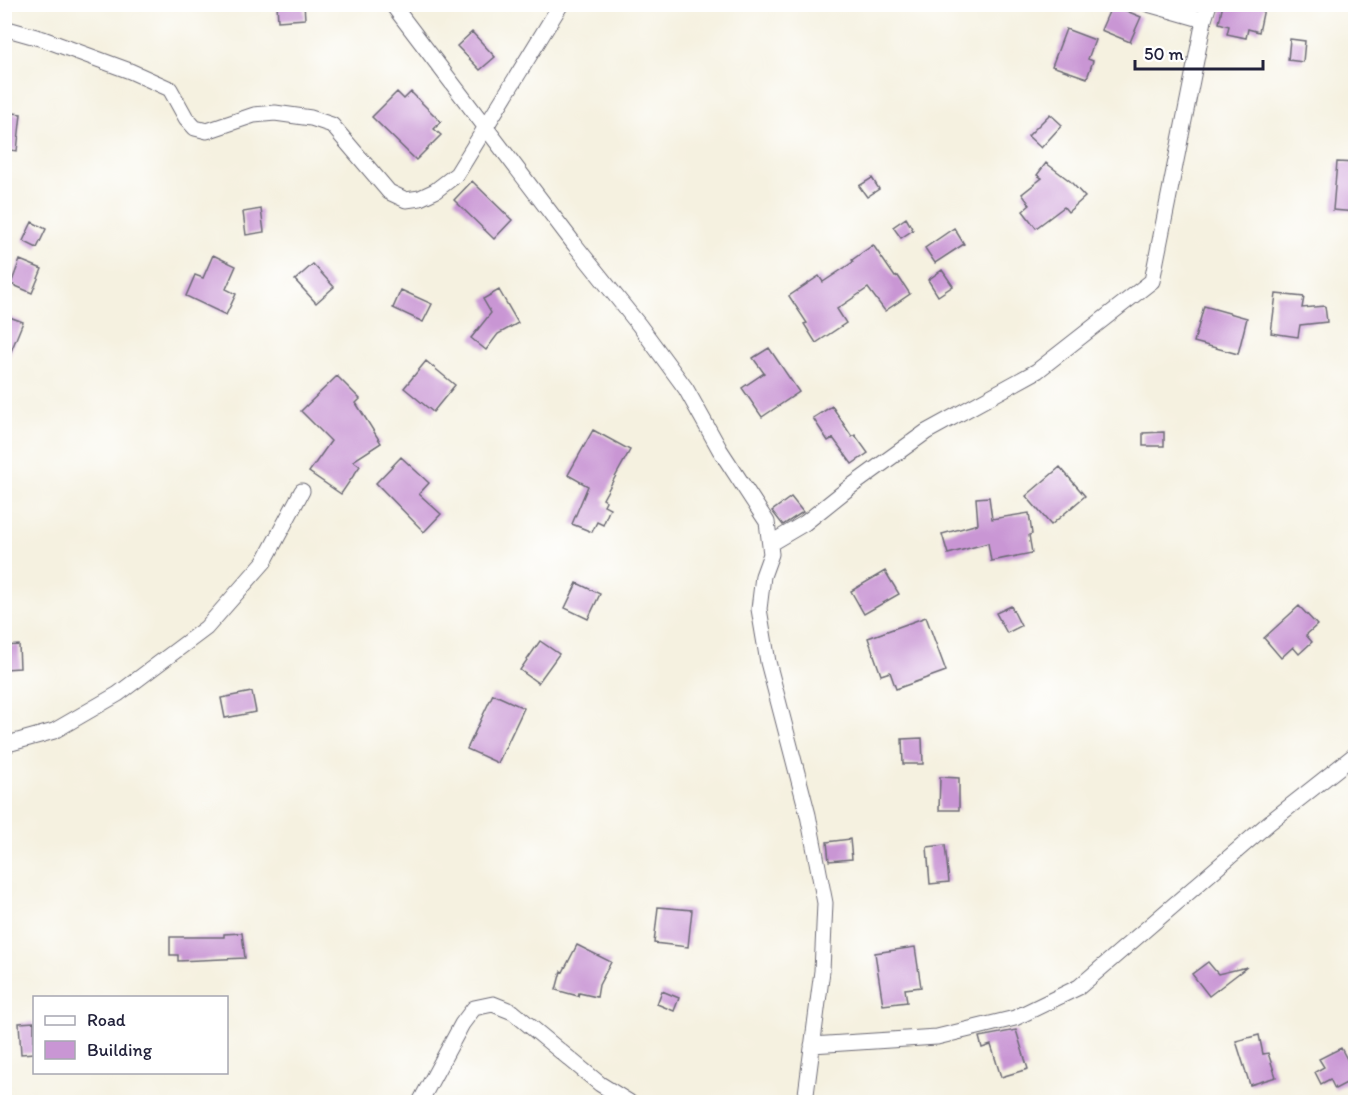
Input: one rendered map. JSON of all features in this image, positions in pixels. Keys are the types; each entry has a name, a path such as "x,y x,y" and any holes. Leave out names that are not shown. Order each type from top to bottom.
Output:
{"street":[{"path":"392,4 686,389 720,450 768,522 771,554 763,576 759,609 768,662 807,815 825,903 822,971 805,1102"},
{"path":"4,28 43,39 130,71 170,89 186,118 195,128 207,131 254,115 275,113 311,118 332,125 389,192 406,200 420,198 435,191 457,174 561,4"},
{"path":"1148,4 1204,20"},
{"path":"771,543 805,523 926,432 1037,371 1152,281 1209,4"},
{"path":"4,745 54,731 63,726 118,694 206,628 264,562 302,490"},
{"path":"813,1045 937,1036 1015,1018 1079,987 1270,822 1356,754"},
{"path":"420,1102 462,1024 474,1008 493,1004 513,1012 600,1084 629,1102"}],"building":[{"path":"277,4 304,4 305,19 278,21"},
{"path":"1223,4 1265,4 1259,32 1248,29 1246,38 1227,34 1229,26 1219,23"},
{"path":"1112,5 1141,17 1130,42 1101,30"},
{"path":"1066,29 1095,40 1088,59 1093,61 1087,78 1052,66"},
{"path":"472,32 495,57 480,70 457,46"},
{"path":"1290,39 1305,41 1303,62 1288,60"},
{"path":"397,92 404,99 411,92 441,122 434,129 441,135 416,160 372,117"},
{"path":"4,112 21,114 17,151 4,149"},
{"path":"1050,114 1062,125 1041,148 1028,136"},
{"path":"1337,162 1356,163 1356,212 1333,210"},
{"path":"1046,163 1070,181 1085,197 1068,212 1064,207 1036,228 1023,211 1030,205 1022,194 1042,178 1037,175"},
{"path":"872,178 879,189 867,197 859,186"},
{"path":"472,181 512,220 494,239 454,200"},
{"path":"261,209 264,232 246,235 243,212"},
{"path":"906,218 913,230 901,238 893,227"},
{"path":"32,222 46,229 37,248 23,241"},
{"path":"954,228 964,244 935,263 925,248"},
{"path":"873,245 910,294 885,311 868,288 837,309 846,323 816,343 804,324 807,323 789,296 819,276 823,282"},
{"path":"213,255 236,266 226,289 236,294 226,315 186,296 195,275 203,278"},
{"path":"20,260 42,269 32,293 11,284"},
{"path":"313,264 334,287 316,303 295,280"},
{"path":"942,270 953,286 938,296 928,280"},
{"path":"401,290 432,304 423,322 393,308"},
{"path":"499,290 518,323 498,334 486,350 471,338 491,313 483,299"},
{"path":"1276,294 1304,297 1302,308 1325,306 1327,322 1300,325 1298,337 1271,333"},
{"path":"1204,306 1247,318 1238,354 1194,342"},
{"path":"4,315 23,322 5,366 4,366"},
{"path":"769,348 799,392 762,417 742,388 764,373 753,358"},
{"path":"426,361 455,385 433,412 404,388"},
{"path":"337,376 360,399 356,403 381,443 353,461 360,466 341,494 309,472 331,441 301,411"},
{"path":"832,406 852,437 855,435 868,453 852,464 833,438 828,441 813,418"},
{"path":"593,430 630,450 603,499 606,501 604,505 610,508 603,525 597,522 592,532 572,524 588,486 568,475"},
{"path":"1164,432 1164,446 1143,446 1143,433"},
{"path":"401,457 429,483 419,494 441,514 424,532 376,483"},
{"path":"1060,467 1085,496 1051,525 1026,496"},
{"path":"791,497 803,512 783,525 772,511"},
{"path":"989,497 992,519 1029,513 1032,553 991,561 988,543 948,554 942,534 978,524 976,498"},
{"path":"885,571 899,594 864,614 851,591"},
{"path":"577,583 600,594 588,619 565,608"},
{"path":"1011,606 1021,626 1007,633 996,613"},
{"path":"1299,606 1317,625 1306,635 1312,642 1299,654 1293,647 1281,658 1264,638"},
{"path":"926,617 946,671 896,689 890,672 881,675 868,638"},
{"path":"540,641 559,654 538,683 520,670"},
{"path":"19,645 20,668 4,669 4,646"},
{"path":"252,692 256,712 225,718 221,698"},
{"path":"493,694 524,708 498,763 467,749"},
{"path":"922,738 923,764 903,764 902,739"},
{"path":"940,777 959,778 959,810 939,810"},
{"path":"850,839 852,859 829,861 827,842"},
{"path":"945,845 949,882 930,884 927,847"},
{"path":"658,907 692,910 688,947 654,943"},
{"path":"242,933 245,958 178,961 178,955 170,955 170,937 224,937 224,934"},
{"path":"577,945 611,962 599,985 597,997 579,993 578,996 556,990 561,971 563,972"},
{"path":"915,947 921,987 905,989 907,1002 883,1005 875,953"},
{"path":"1208,962 1218,974 1247,967 1209,996 1192,974"},
{"path":"662,991 679,998 674,1011 657,1004"},
{"path":"33,1022 33,1053 21,1054 19,1023"},
{"path":"1016,1030 1028,1069 1001,1077 991,1045 982,1048 979,1037"},
{"path":"1259,1035 1263,1054 1268,1053 1276,1077 1250,1085 1236,1041"},
{"path":"1341,1048 1348,1061 1356,1057 1356,1078 1335,1089 1330,1079 1321,1084 1315,1072 1324,1067 1319,1059"}]}
